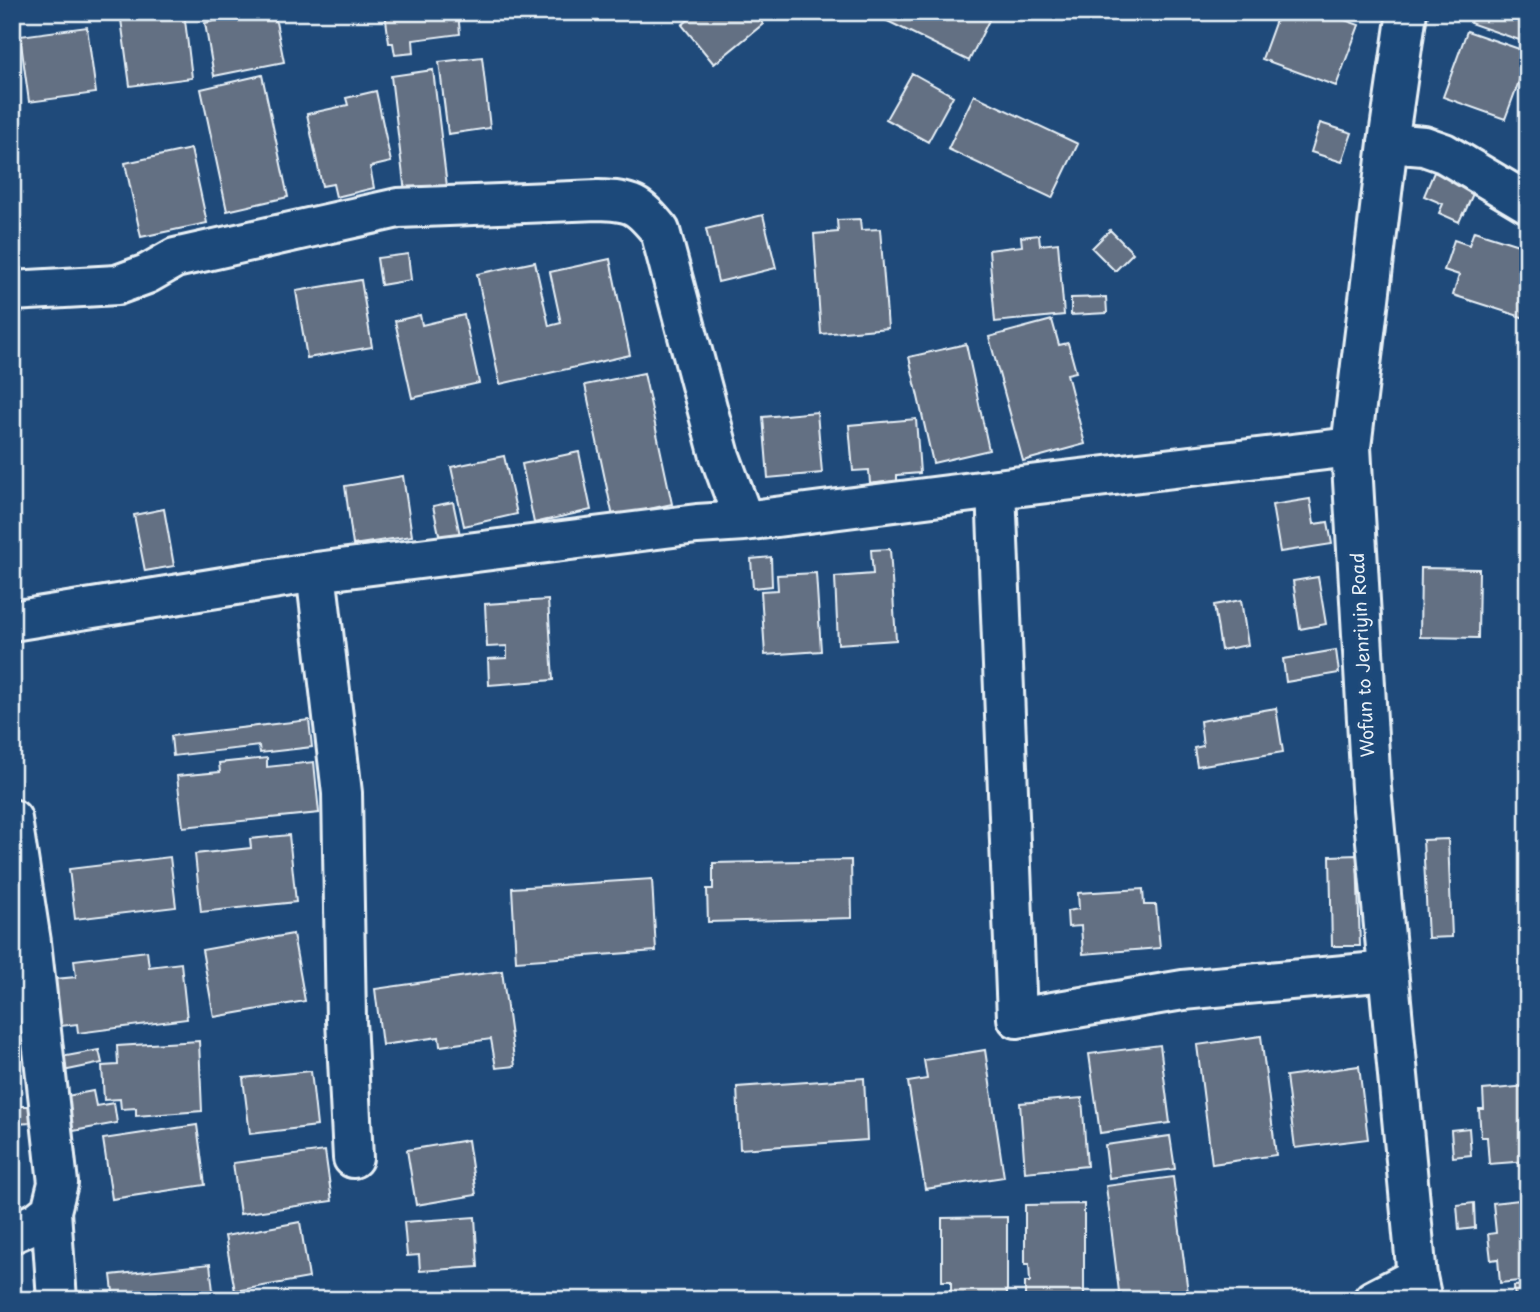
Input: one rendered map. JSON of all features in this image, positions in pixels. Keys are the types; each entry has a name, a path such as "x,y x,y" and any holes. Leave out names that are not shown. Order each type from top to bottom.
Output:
{"street":[{"name":"Wofun to Jenriyin Road","path":"1407,12 1350,447 1371,788 1419,1288"},
{"path":"1388,143 1424,146 1444,153 1528,203"},
{"path":"12,291 117,285 147,274 175,258 398,208 624,201 645,212 660,231 720,456 744,521"},
{"path":"12,621 316,572 683,525 744,521 996,488 1350,447"},
{"path":"996,488 1017,1018 1183,990 1388,971"},
{"path":"316,572 342,793 346,1020 353,1158"},
{"path":"12,819 31,942 58,1184 51,1211 57,1300"},
{"path":"12,1233 37,1222 51,1211"},
{"path":"1373,1300 1419,1288"}],"building":[{"path":"120,12 184,12 192,78 130,86"},
{"path":"255,12 274,12 284,62 214,76 205,23"},
{"path":"385,12 458,12 460,34 413,40 414,53 395,55 393,43 389,43"},
{"path":"698,12 754,12 763,24 714,64 682,25"},
{"path":"869,12 993,12 969,61"},
{"path":"1279,12 1323,12 1359,25 1336,86 1262,59"},
{"path":"1474,12 1528,12 1528,43 1470,23"},
{"path":"87,27 96,93 29,102 20,36"},
{"path":"1467,31 1528,52 1505,119 1443,97"},
{"path":"482,57 490,128 448,134 439,62"},
{"path":"433,70 448,195 406,201 391,76"},
{"path":"912,73 953,96 928,142 886,119"},
{"path":"262,75 288,197 227,211 201,89"},
{"path":"376,91 391,162 370,167 374,188 336,197 333,184 322,186 307,114 348,105 346,98"},
{"path":"974,95 1078,144 1052,198 948,149"},
{"path":"1320,123 1352,133 1342,162 1311,152"},
{"path":"191,149 207,223 141,237 125,163"},
{"path":"1434,172 1475,189 1459,222 1439,213 1443,204 1424,196"},
{"path":"763,215 776,268 718,282 706,229"},
{"path":"860,219 861,230 880,229 888,328 821,334 814,234 838,232 837,220"},
{"path":"1110,230 1133,253 1115,271 1092,248"},
{"path":"1474,231 1528,248 1528,319 1453,295 1459,275 1444,270 1454,240 1469,245"},
{"path":"1039,235 1040,245 1058,243 1064,315 995,322 989,250 1022,246 1021,237"},
{"path":"408,254 411,280 381,285 377,258"},
{"path":"610,259 630,355 500,384 477,274 535,262 549,326 561,323 550,272"},
{"path":"361,280 372,347 307,358 296,291"},
{"path":"1106,297 1107,313 1071,315 1071,298"},
{"path":"420,315 422,325 464,315 479,383 412,398 395,321"},
{"path":"1052,320 1059,345 1068,343 1076,372 1067,374 1085,444 1023,461 989,337"},
{"path":"966,344 989,450 933,463 909,357"},
{"path":"644,373 672,504 613,517 585,385"},
{"path":"817,412 822,473 768,478 763,417"},
{"path":"916,419 920,473 897,475 897,481 870,484 869,470 853,471 849,425"},
{"path":"579,452 591,510 534,523 522,464"},
{"path":"504,456 517,514 464,526 451,467"},
{"path":"403,476 412,536 353,545 345,486"},
{"path":"1310,499 1314,524 1328,522 1332,544 1280,552 1272,505"},
{"path":"453,502 460,535 440,539 433,506"},
{"path":"164,509 174,566 145,571 134,515"},
{"path":"890,549 896,640 838,644 835,577 873,574 871,550"},
{"path":"771,557 772,586 753,588 751,559"},
{"path":"1421,568 1479,569 1478,638 1420,637"},
{"path":"816,573 821,651 765,655 761,591 778,590 777,575"},
{"path":"1318,577 1326,624 1300,629 1293,581"},
{"path":"548,600 553,680 489,685 488,659 507,658 507,646 487,647 485,604"},
{"path":"1241,600 1248,645 1221,650 1214,605"},
{"path":"1336,650 1339,673 1286,682 1283,659"},
{"path":"1276,708 1283,752 1197,766 1194,748 1203,746 1200,721"},
{"path":"309,720 312,747 260,753 259,746 173,756 171,736"},
{"path":"267,758 267,767 314,762 319,813 183,827 177,776 220,772 219,763"},
{"path":"289,835 296,902 201,912 195,854 251,848 250,839"},
{"path":"1448,839 1452,937 1428,938 1423,840"},
{"path":"1357,855 1360,946 1332,946 1330,856"},
{"path":"170,857 176,907 75,919 69,869"},
{"path":"851,860 852,918 708,922 707,889 713,889 713,863"},
{"path":"652,879 656,951 516,961 512,888"},
{"path":"1143,889 1144,905 1156,905 1160,948 1083,954 1081,926 1068,927 1067,911 1079,909 1078,893"},
{"path":"293,934 305,1001 214,1017 202,950"},
{"path":"147,951 149,967 181,963 187,1019 78,1033 77,1024 61,1026 55,979 76,977 74,960"},
{"path":"502,971 515,1066 496,1068 491,1039 440,1046 439,1037 382,1045 375,989"},
{"path":"1261,1036 1276,1155 1212,1164 1197,1045"},
{"path":"199,1041 202,1111 136,1116 136,1108 121,1109 120,1099 104,1100 102,1066 118,1065 117,1046"},
{"path":"1160,1045 1170,1123 1100,1133 1089,1054"},
{"path":"99,1050 102,1063 63,1071 61,1057"},
{"path":"985,1050 1004,1177 925,1189 908,1082 927,1079 924,1060"},
{"path":"1359,1066 1368,1139 1295,1148 1286,1076"},
{"path":"311,1071 317,1126 250,1134 243,1078"},
{"path":"864,1078 867,1140 740,1149 737,1087"},
{"path":"1528,1086 1528,1161 1489,1164 1487,1137 1481,1137 1479,1109 1484,1109 1483,1090"},
{"path":"93,1091 96,1106 114,1103 117,1123 73,1131 67,1096"},
{"path":"1082,1098 1087,1166 1025,1172 1020,1103"},
{"path":"12,1106 33,1106 33,1123 12,1124"},
{"path":"197,1125 205,1185 112,1199 103,1139"},
{"path":"1469,1128 1471,1155 1453,1157 1451,1130"},
{"path":"1170,1136 1175,1169 1109,1178 1105,1145"},
{"path":"468,1140 476,1195 416,1205 407,1150"},
{"path":"12,1147 16,1208 12,1208"},
{"path":"325,1151 332,1201 240,1214 233,1163"},
{"path":"1173,1177 1189,1300 1120,1300 1106,1186"},
{"path":"1528,1199 1528,1280 1500,1283 1498,1259 1491,1260 1488,1234 1496,1233 1493,1203"},
{"path":"1474,1203 1475,1228 1459,1230 1457,1205"},
{"path":"1084,1204 1084,1300 1025,1300 1025,1282 1030,1282 1029,1264 1025,1264 1025,1205"},
{"path":"475,1217 478,1267 420,1271 419,1255 407,1256 404,1222"},
{"path":"1007,1217 1007,1300 942,1300 942,1291 951,1291 951,1281 942,1281 942,1218"},
{"path":"300,1222 309,1278 235,1291 225,1236"},
{"path":"210,1264 214,1300 114,1300 111,1275"},
{"path":"1528,1285 1528,1300 1515,1300 1514,1286"}]}
